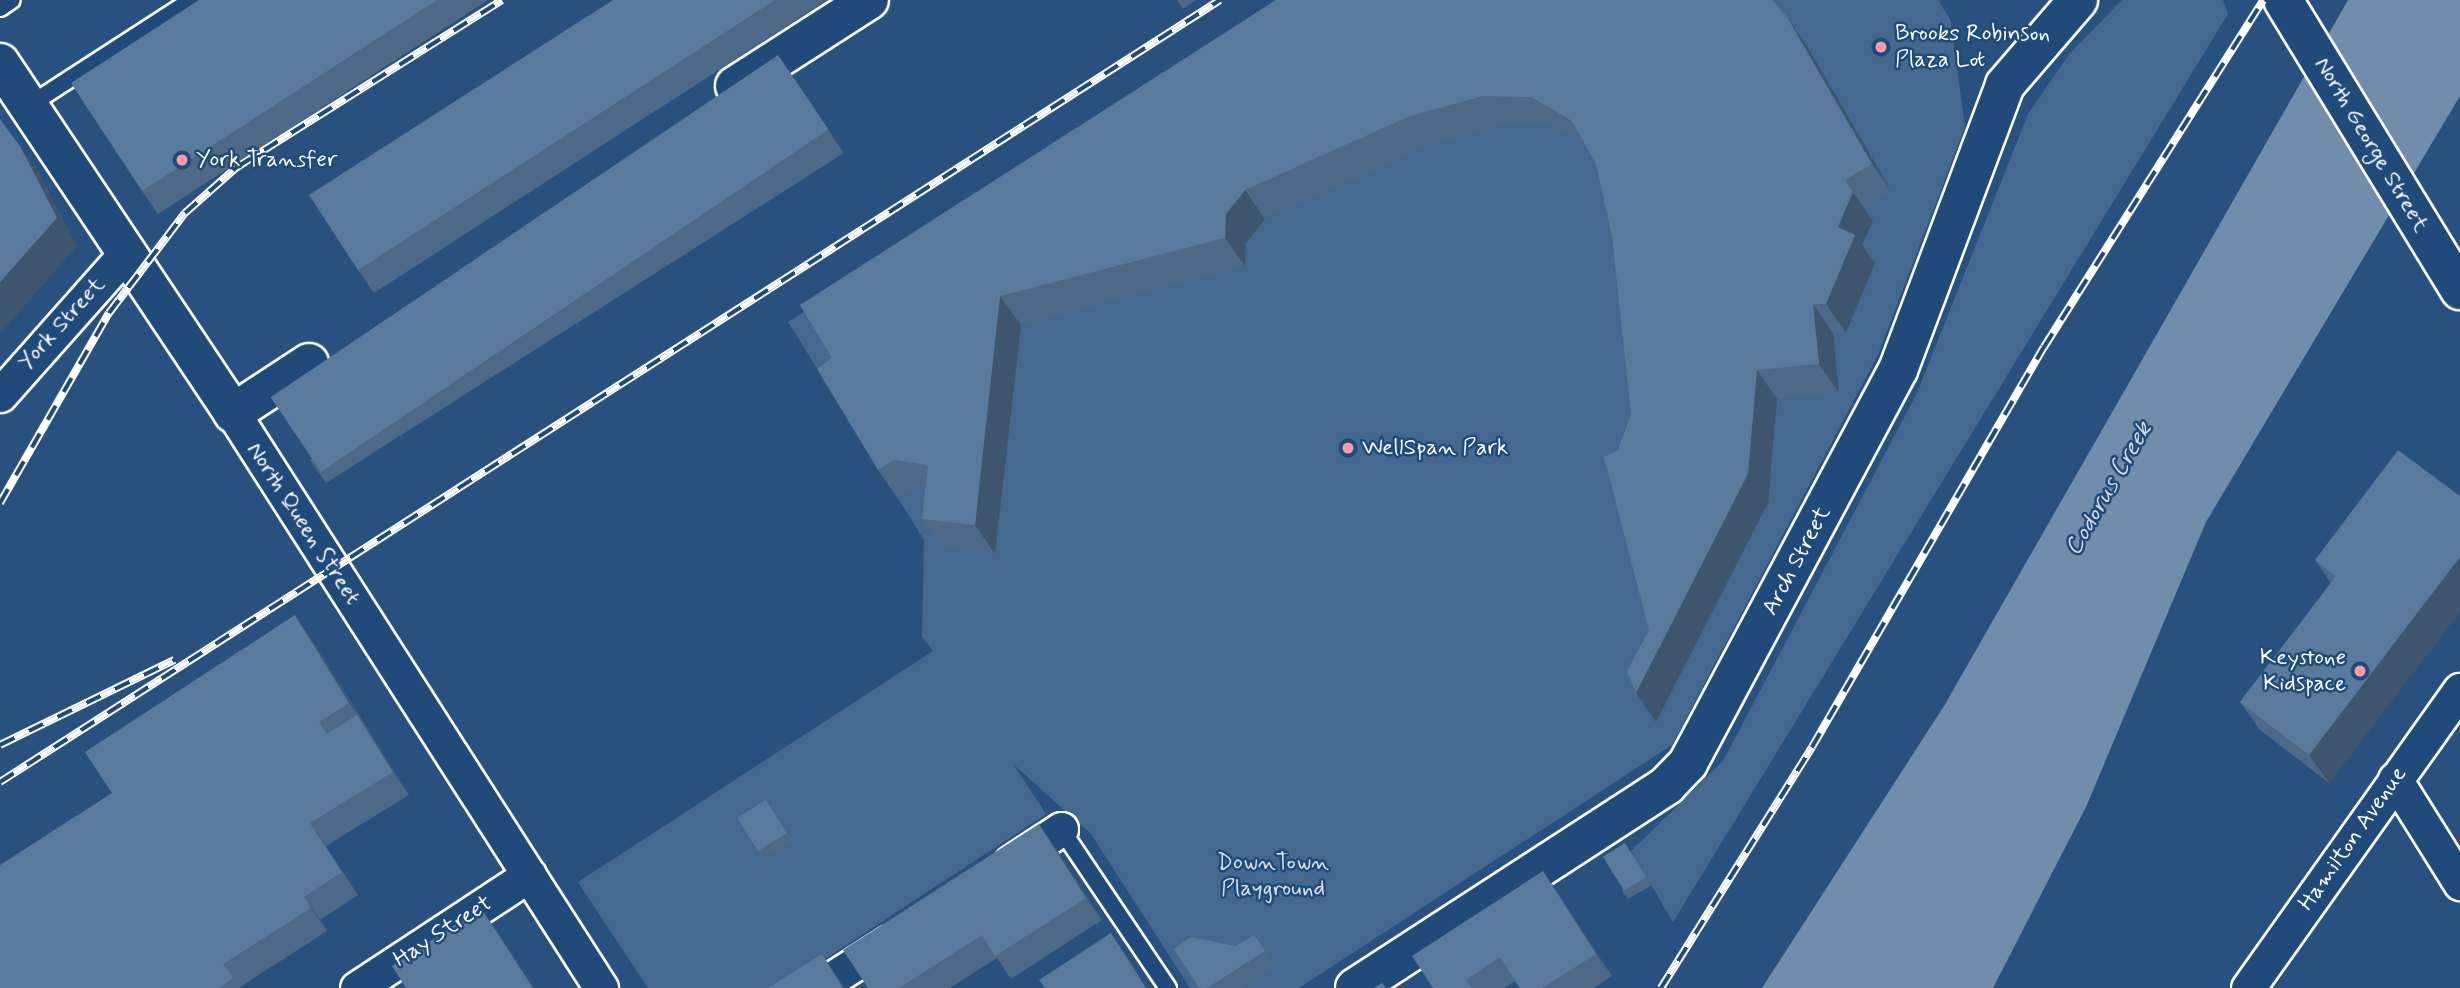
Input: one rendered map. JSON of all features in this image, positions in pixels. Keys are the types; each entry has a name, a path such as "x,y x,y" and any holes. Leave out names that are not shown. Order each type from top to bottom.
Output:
{"street":[{"path":"706,106 869,0"},
{"name":"Arch Street","path":"1355,988 1667,785 1688,763 1898,370 2006,85 2078,0"},
{"name":"North George Street","path":"2285,4 2458,287"},
{"name":"North Queen Street","path":"0,64 233,413 601,988"},
{"name":"York Street","path":"0,395 125,254"},
{"path":"233,413 337,345"},
{"name":"Hamilton Avenue","path":"2248,988 2460,690"},
{"path":"2395,779 2460,883"},
{"path":"981,881 1061,829"},
{"name":"Hay Street","path":"357,988 529,875"},
{"path":"838,983 912,927"}],"lane":[{"path":"0,8 12,0"},
{"path":"28,106 192,0"},
{"path":"1061,829 1168,988"}],"green space":[{"name":"WellSpan Park","path":"1292,0 1938,0 1951,21 1965,127 1878,355 1672,745 1299,988 1190,988 1091,834 1013,764 1046,814 781,988 648,988 578,882 933,651 922,637 924,540 788,322"},
{"path":"2122,0 2223,0 2228,14 1673,922 1631,851 1723,761 1917,393 2028,114 2070,53"}],"water":[{"name":"Codorus Creek","path":"2348,0 2460,0 2460,96 2206,522 2086,807 1993,988 1762,988 1944,706"}],"building":[{"name":"York Transfer","path":"199,0 437,0 142,191 71,83"},
{"path":"613,0 775,0 358,270 309,195"},
{"path":"1276,0 1772,0 1787,17 1872,164 1845,180 1853,192 1838,227 1855,235 1826,304 1813,304 1819,364 1757,370 1748,474 1636,693 1627,671 1649,630 1604,457 1618,450 1631,414 1612,236 1596,164 1572,121 1531,97 1483,96 1410,116 1245,190 1226,214 1225,238 1000,296 975,525 922,519 928,465 894,460 878,470 817,369 832,358 800,305"},
{"path":"778,55 828,130 321,472 271,397"},
{"path":"0,119 20,146 57,218 0,282"},
{"name":"Keystone Kidspace","path":"2398,450 2460,496 2460,557 2309,755 2240,702 2336,576 2315,560"},
{"path":"295,615 349,703 319,722 327,734 357,715 393,772 310,823 342,872 304,897 311,908 223,964 233,978 219,988 0,988 0,865 112,793 85,752"},
{"path":"766,800 787,833 758,851 737,818"},
{"path":"1039,824 1086,898 995,956 982,935 899,988 868,988 843,950"},
{"path":"1625,843 1646,877 1624,891 1603,857"},
{"path":"1543,871 1596,954 1542,988 1520,988 1500,957 1466,980 1472,988 1433,988 1412,956"},
{"path":"481,908 533,988 406,988 392,966"},
{"path":"1111,933 1146,988 1045,988 1039,980"},
{"path":"1254,935 1265,951 1207,988 1199,988 1174,949 1191,937 1236,946"},
{"path":"822,954 843,988 768,988"}],"railway":[{"path":"0,503 109,313 185,213 237,167 502,0"},
{"path":"0,782 1220,0"},
{"path":"1661,988 1812,747 2044,347 2263,0"},
{"path":"0,745 174,660"}],"place":[{"name":"Brooks Robinson Plaza Lot","path":"1881,47"},
{"name":"York Transfer","path":"182,160"},
{"name":"WellSpan Park","path":"1348,448"},
{"name":"Keystone Kidspace","path":"2360,671"}],"park label":[{"name":"DownTown Playground","path":"1273,876"}]}
